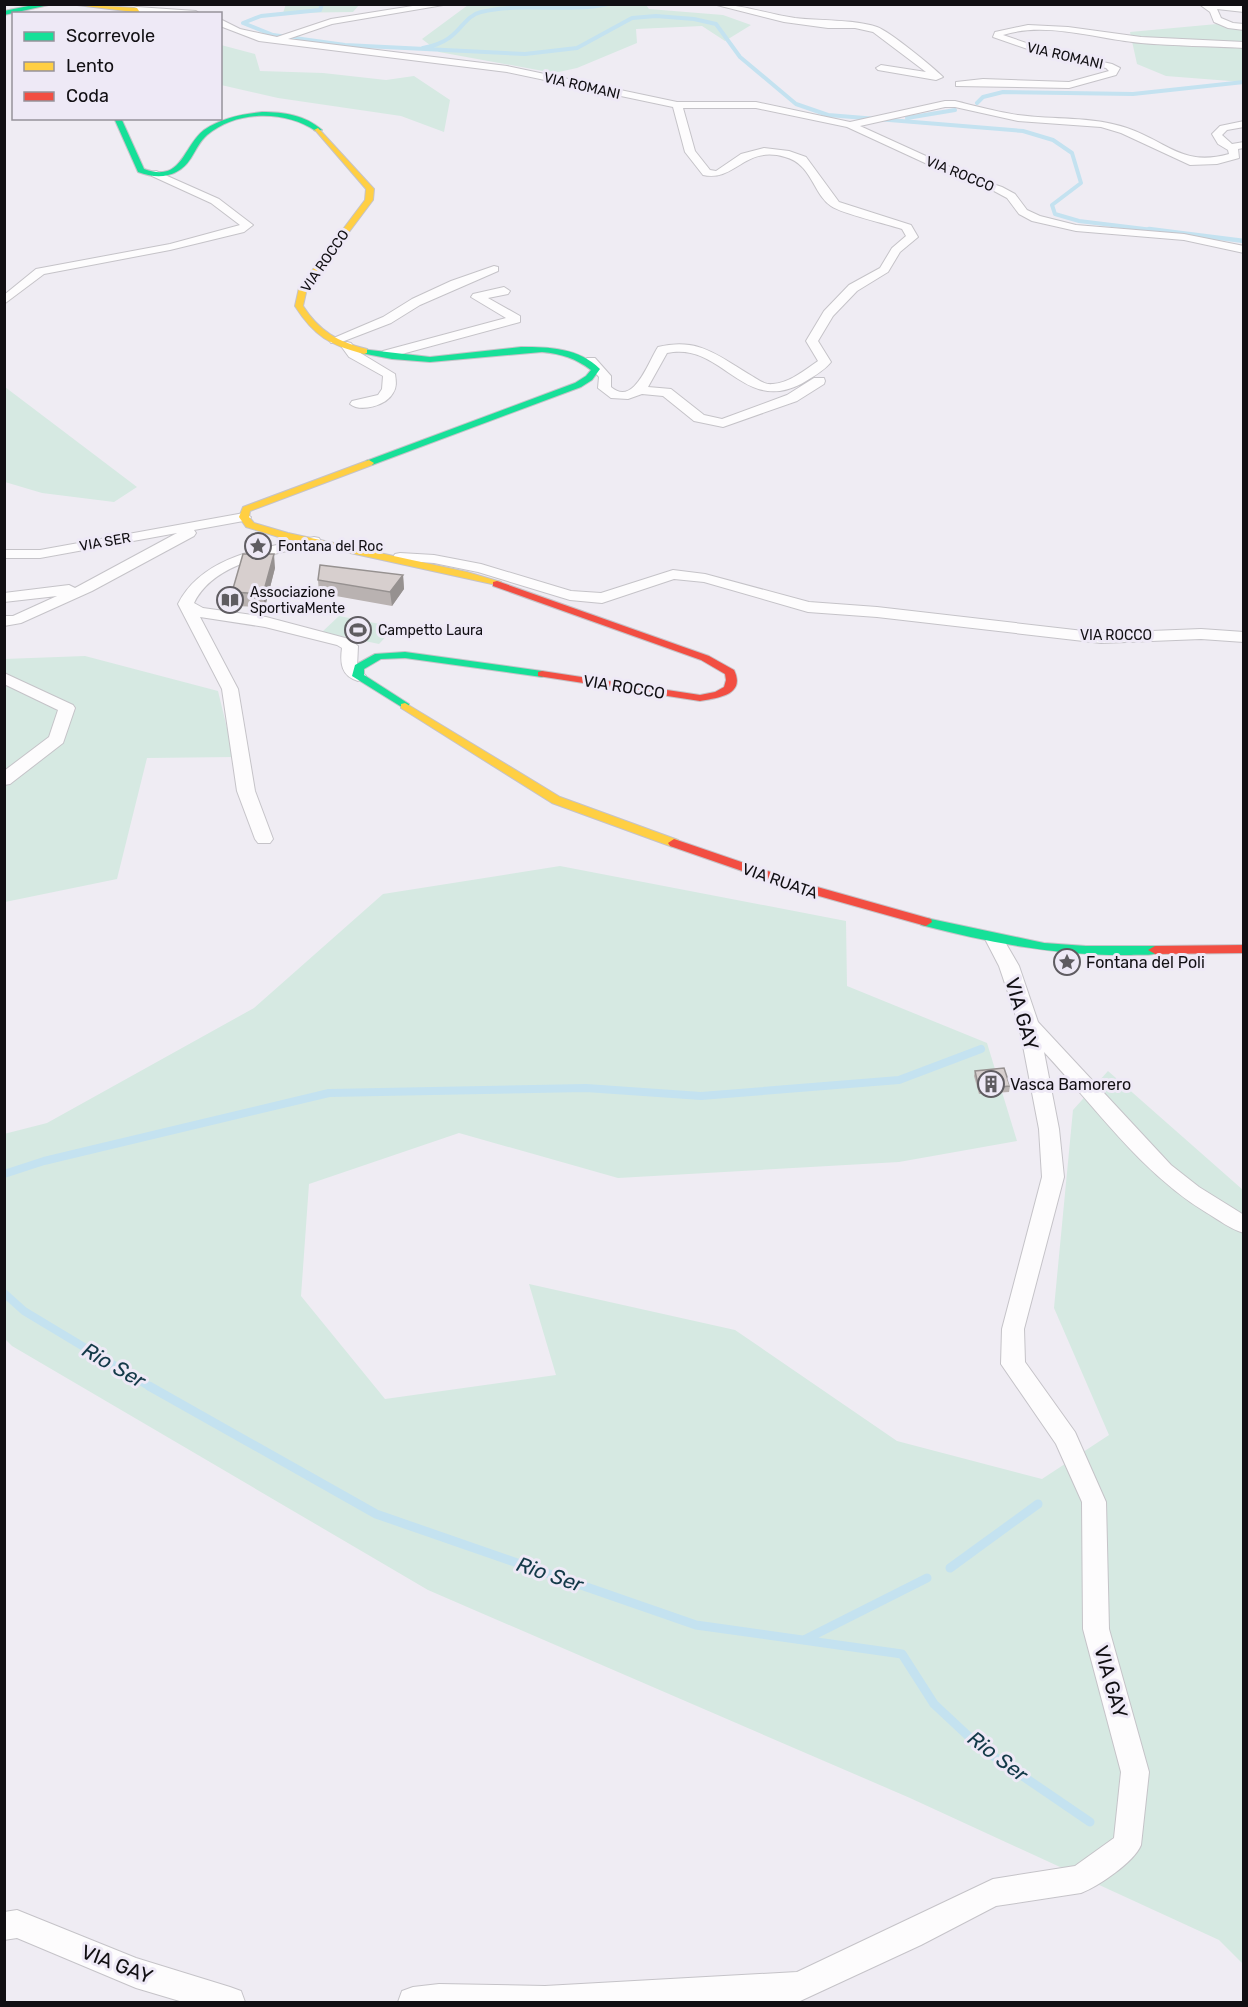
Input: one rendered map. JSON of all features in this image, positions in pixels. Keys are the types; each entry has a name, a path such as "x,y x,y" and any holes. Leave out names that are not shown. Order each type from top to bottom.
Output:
{"street":[{"path":"4,13 50,4"},
{"path":"72,4 137,12"},
{"path":"273,40 348,19 445,4"},
{"path":"717,4 784,19 828,25 855,25 876,30 938,77"},
{"path":"1203,5 1244,9"},
{"path":"1203,5 1214,11 1217,20 1231,26 1244,27"},
{"name":"VIA ROMANI","path":"222,23 250,36 273,40 507,69 602,92 677,105 756,105 850,125 945,104 960,104 992,114 1018,118 1102,124 1125,131 1190,162 1228,159 1235,156 1238,147 1222,142 1217,134 1224,128 1244,124"},
{"name":"VIA ROMANI","path":"881,69 938,77 959,84 983,82 1069,85 1113,73 1115,68 1042,51 998,37 998,34 1010,29 1055,29 1137,39 1244,45"},
{"path":"945,104 957,95 959,84"},
{"path":"591,361 605,376 604,388 611,394 628,395 640,390 666,392 699,418 711,423 723,423 792,398 834,371 835,364 825,360 812,341 828,314 853,288 884,270 896,250 912,237 907,227 835,204 802,159 785,153 764,151 745,156 718,174 707,173 690,152 677,105"},
{"name":"VIA ROCCO","path":"156,174 177,169 204,135 217,124 259,115 290,117 313,125 370,189 369,200 303,288 299,306 317,331 348,346 387,354 445,358 546,350 566,351 591,361"},
{"path":"4,300 40,272 170,247 240,230 247,225 215,201 156,174 141,170 118,120"},
{"name":"VIA ROCCO","path":"850,125 968,179 998,189 1011,196 1023,212 1036,219 1076,228 1195,239 1244,250"},
{"path":"335,340 387,320 454,284 494,269"},
{"name":"VIA ROCCO","path":"387,354 516,319 477,297 504,291"},
{"path":"640,390 662,350 677,345 699,348 726,367 766,388 787,384 807,375 825,360"},
{"name":"VIA ROCCO","path":"348,346 352,354 389,374 391,381 382,399 376,403 357,404"},
{"path":"244,517 246,509 258,504 578,385 589,378 596,369 591,361"},
{"name":"VIA ROCCO","path":"244,517 250,525 467,575 705,658 730,672 732,680 729,689 718,695 700,698 392,654 377,656 370,660 359,668 358,676"},
{"name":"VIA SER","path":"4,554 40,554 244,517"},
{"name":"VIA SER","path":"4,621 16,620 87,588 205,525"},
{"name":"VIA ROCCO","path":"186,604 189,592 197,582 213,572 262,554 314,541"},
{"name":"VIA ROCCO","path":"392,557 434,559 480,568 570,595 602,598 673,574 705,578 808,607 898,614 1101,638 1202,634 1244,637"},
{"name":"VIA SER","path":"4,598 87,588"},
{"path":"186,604 200,612 275,624 343,642 350,646 348,667 358,676"},
{"path":"186,604 230,689 246,791 264,839"},
{"name":"VIA RUATA","path":"358,676 556,800 587,813 851,904 994,939 1046,947 1102,951 1244,949"},
{"path":"4,678 67,708 57,739 4,780"},
{"name":"VIA GAY","path":"413,2002 439,1999 542,2002 798,1987 911,1935 993,1893 1081,1879 1127,1845 1135,1772 1096,1629 1094,1502 1066,1439 1013,1364 1013,1329 1053,1178 1048,1129 1029,1024 1009,966 994,939"},
{"path":"1029,1024 1056,1050 1115,1120 1165,1172 1244,1225"},
{"name":"VIA GAY","path":"4,1926 17,1924 136,1973 230,2002"}],"shaded area":[{"path":"286,4 359,5 353,12 283,13"},
{"path":"468,5 646,5 649,9 723,15 751,25 725,41 702,26 636,29 637,43 577,68 554,73 439,52 422,39"},
{"path":"1217,24 1243,25 1243,82 1166,76 1137,64 1130,32"},
{"path":"222,45 255,54 260,71 323,73 386,80 414,76 450,100 444,132 401,116 278,98 222,85"},
{"path":"4,387 137,487 114,502 42,493 5,482"},
{"name":"Campetto Laura","path":"339,616 395,627 379,644 322,632"},
{"path":"85,656 218,691 234,757 147,758 117,879 5,902 4,659"},
{"path":"560,866 846,921 847,986 987,1043 1017,1141 899,1162 618,1178 459,1133 309,1184 301,1296 385,1399 556,1375 529,1284 735,1330 897,1441 1042,1479 1109,1435 1054,1308 1073,1110 1108,1071 1243,1190 1243,1964 1219,1940 910,1798 428,1590 12,1346 4,1338 4,1134 47,1123 254,1008 383,894"}],"building":[{"path":"243,554 274,554 263,594 232,592"},
{"path":"320,565 403,575 390,592 318,580"},
{"name":"Vasca Bamorero","path":"1004,1068 1010,1086 979,1089 975,1071"}],"waterway":[{"path":"322,4 320,10 261,16 243,23 273,35 345,45 525,54 577,48 632,18 656,16 694,19 716,24 740,57 796,104 828,115 1023,131 1053,140 1072,153 1081,183 1052,205 1055,214 1079,221 1161,231"},
{"path":"423,48 446,40 468,19 481,12 497,9 576,8 608,4"},
{"path":"977,103 983,97 1003,92 1133,94 1244,82"},
{"path":"907,118 955,110"},
{"path":"1149,229 1244,241"},
{"path":"4,1174 44,1161 329,1093 586,1088 701,1096 899,1080 981,1049"},
{"name":"Rio Ser","path":"4,1293 24,1311 152,1388"},
{"name":"Rio Ser","path":"149,1386 376,1514 696,1625 902,1654 934,1704 980,1747 1090,1822"},
{"path":"950,1568 1038,1504"},
{"path":"804,1640 927,1578"}],"traffic: fast":[{"path":"4,13 50,4"},
{"path":"118,120 141,170 154,174 164,174 177,169 205,133 230,120 246,116 278,114 307,122 318,130"},
{"path":"364,351 401,358 430,359 542,349 581,358 596,369 589,378 578,385 369,463"},
{"path":"405,706 358,676 359,667 379,656 405,655 542,674"},
{"path":"926,922 1014,942 1058,949 1155,950"}],"traffic: slow":[{"path":"72,4 137,10 138,12"},
{"path":"318,130 370,189 369,200 303,288 299,306 318,331 326,337 342,345 364,351"},
{"path":"369,463 246,509 244,517 250,525 286,536 467,575 497,584"},
{"path":"405,706 556,800 674,843"}],"traffic: jam":[{"path":"497,584 705,658 730,672 732,680 729,689 718,695 700,698 542,674"},
{"path":"674,843 799,886 926,922"},
{"path":"1155,950 1244,949"}],"place":[{"name":"Fontana del Roc","path":"258,546"},
{"name":"Associazione SportivaMente","path":"230,600"},
{"name":"Campetto Laura","path":"358,630"},
{"name":"Fontana del Poli","path":"1067,962"},
{"name":"Vasca Bamorero","path":"991,1084"}]}
